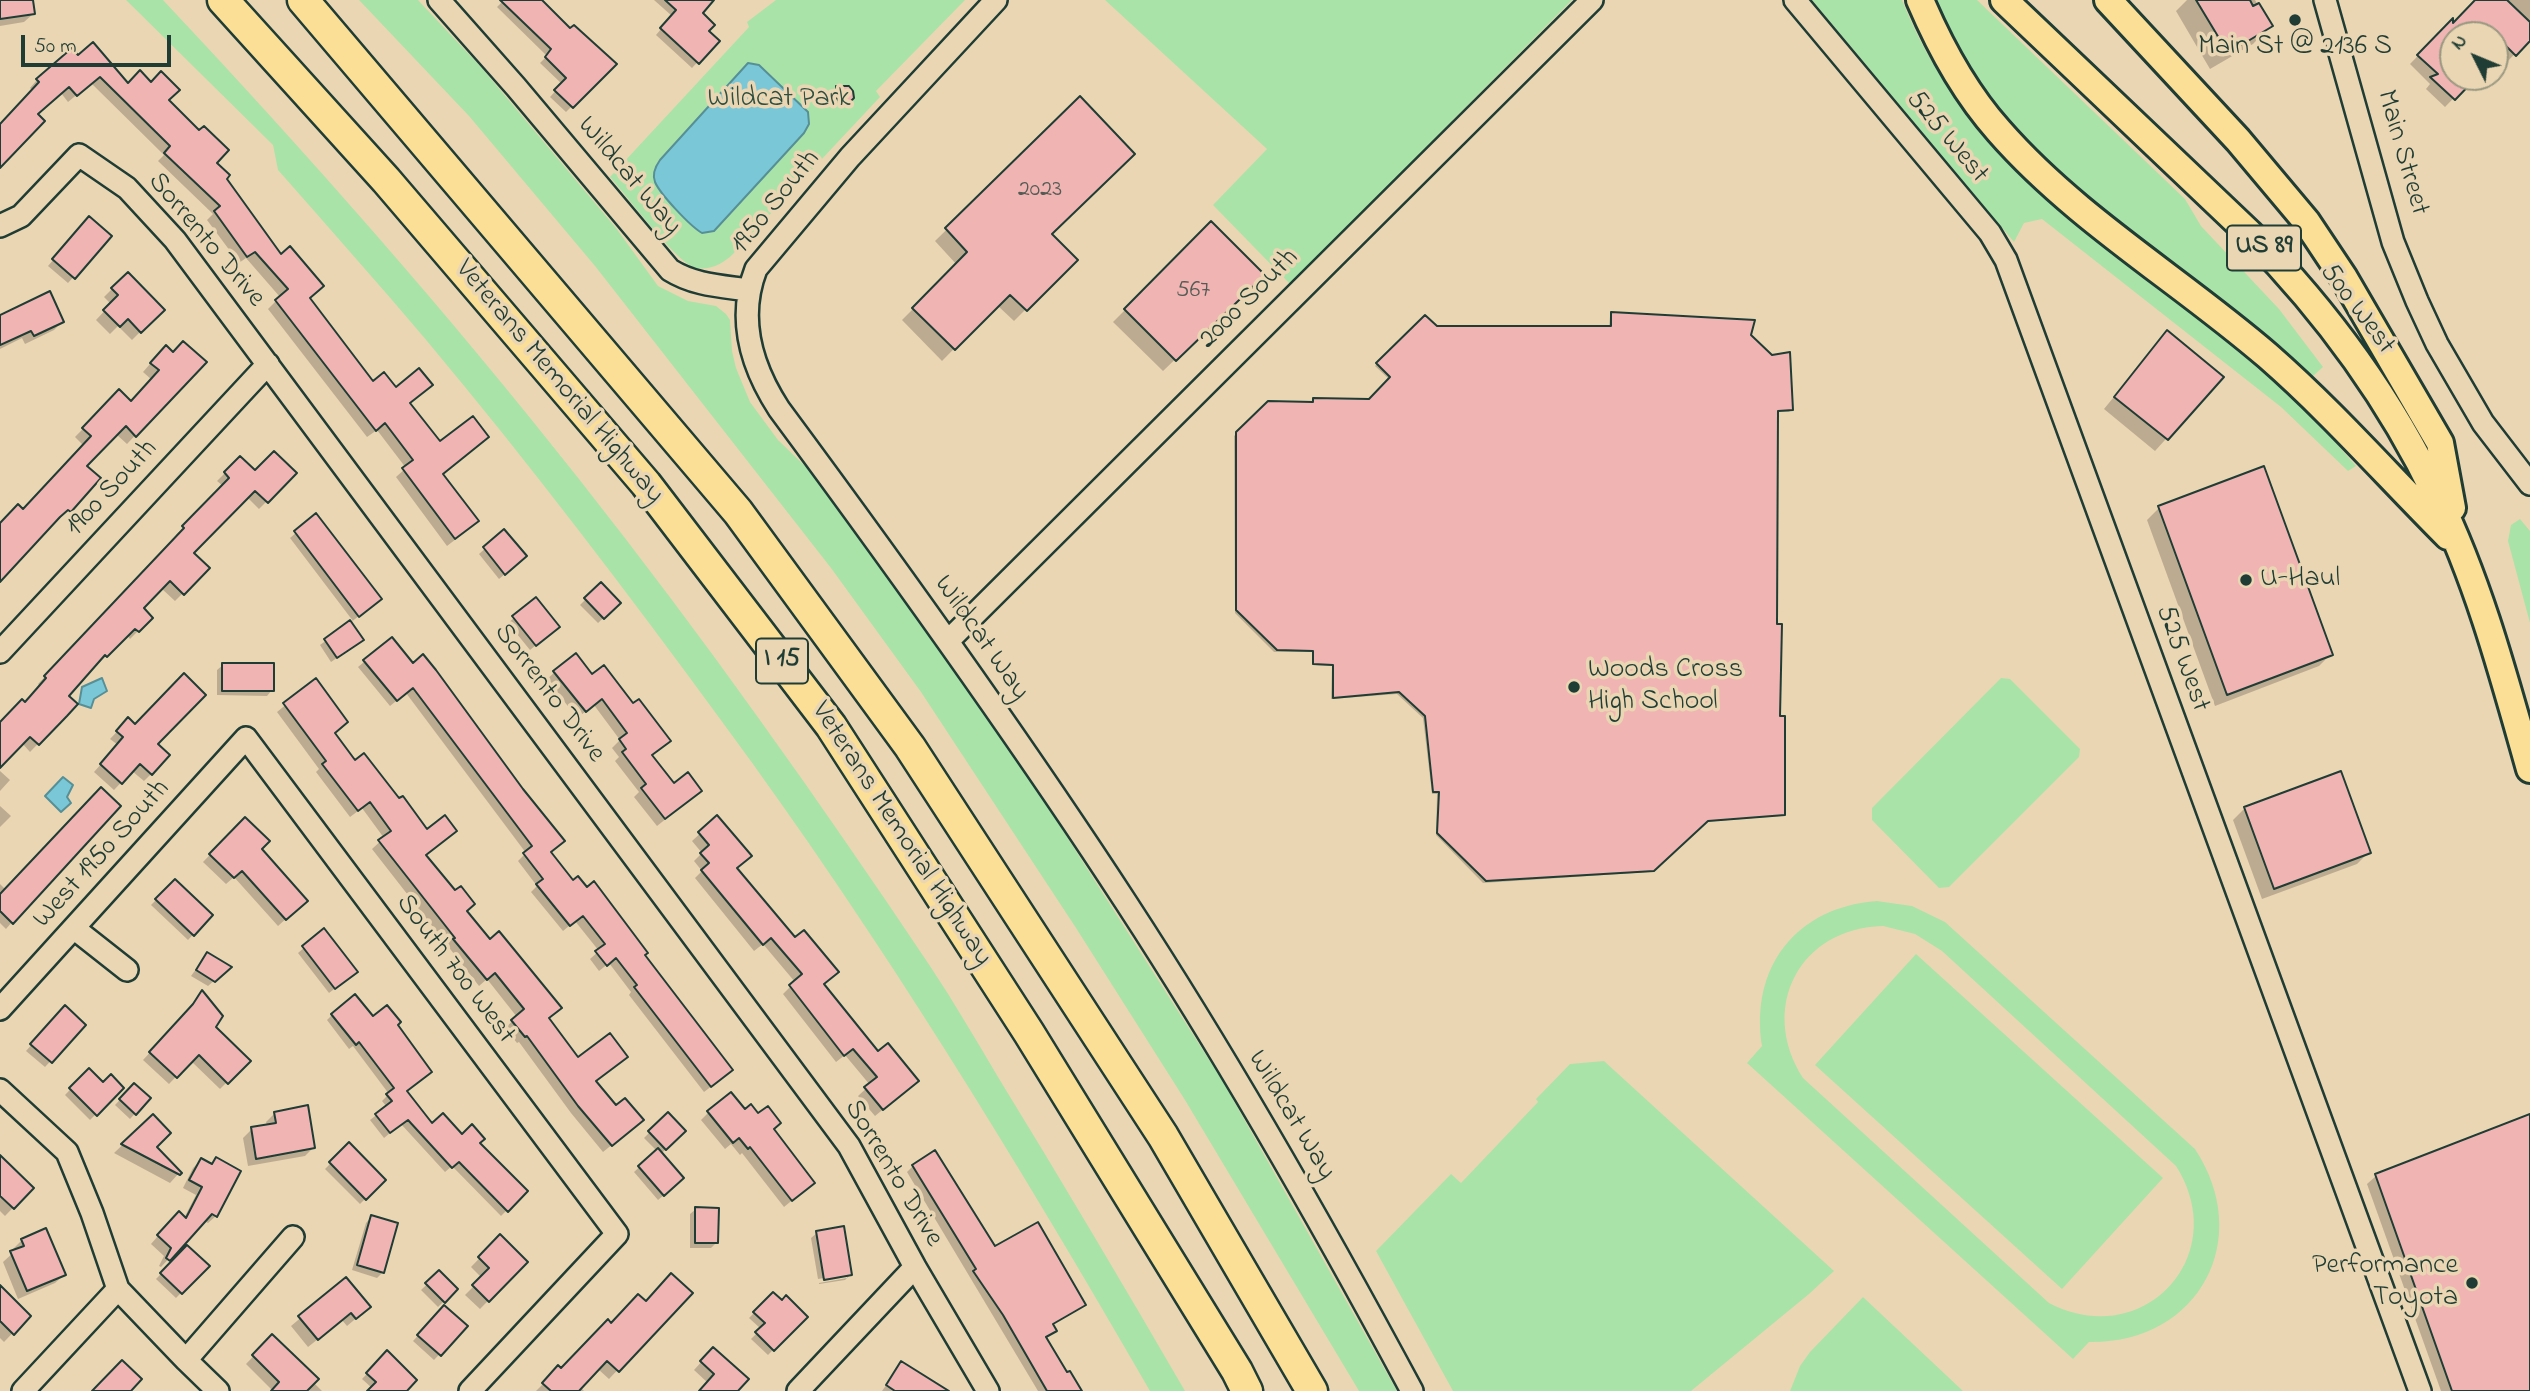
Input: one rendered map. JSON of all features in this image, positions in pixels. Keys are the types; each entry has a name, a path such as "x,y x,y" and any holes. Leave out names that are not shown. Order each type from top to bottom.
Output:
{"highway":[{"name":"Veterans Memorial Highway","path":"223,0 386,180 646,485 831,726 1029,1032 1247,1391"},
{"name":"Veterans Memorial Highway","path":"303,0 738,512 901,736 1163,1136 1312,1391"}],"main road":[{"path":"1920,0 1935,34 1965,86 1998,131 2040,173 2165,276 2267,355 2331,415 2459,548"},
{"name":"500 West","path":"2004,0 2249,233 2318,308 2348,347 2410,445 2438,497 2459,548"},
{"path":"2108,0 2238,139 2306,222 2344,278 2440,443 2459,548"},
{"name":"US 89","path":"2459,548 2489,629 2530,769"}],"street":[{"name":"Wildcat Way","path":"439,0 670,270 696,283 748,290 752,353 767,390 949,640 1127,904 1249,1099 1321,1223 1412,1391"},
{"name":"1950 South","path":"748,290 756,269 849,157 996,0"},
{"name":"2000 South","path":"949,640 1592,0"},
{"name":"525 West","path":"1795,0 1990,233 2006,260 2420,1391"},
{"name":"Main Street","path":"2325,0 2393,242"},
{"name":"Sorrento Drive","path":"0,226 21,216 79,155 127,188 175,240 849,1146 915,1267 988,1391"},
{"name":"500 West","path":"2393,242 2437,344 2483,423 2530,484"},
{"name":"1900 South","path":"0,652 268,364"},
{"name":"West 1950 South","path":"0,1009 246,738"},
{"name":"South 700 West","path":"246,738 617,1234 470,1391"},
{"path":"75,929 127,970"},
{"path":"0,1090 67,1153 92,1213 118,1289 218,1391"},
{"path":"186,1360 293,1237"},
{"path":"798,1391 915,1267"},
{"path":"23,1391 118,1289"}],"green space":[{"path":"126,0 163,0 324,175 529,417 671,598 846,842 930,966 1185,1391 1150,1391 1050,1220 892,968 781,803 615,577 465,387 278,170 273,145"},
{"path":"359,0 418,0 481,67 616,228 658,286 688,301 716,306 726,314 730,320 736,368 750,402 778,440 807,468 943,654 1030,779 1222,1080 1397,1391 1359,1391 1185,1100 1076,928 921,692 831,568 595,266 469,116"},
{"name":"Wildcat Park","path":"776,0 965,0 876,91 880,97 733,254 715,266 693,267 674,252 610,177 749,27 747,22"},
{"path":"1105,0 1572,0 1290,284 1213,205 1267,149"},
{"path":"1812,0 1902,0 1926,51 1954,97 2007,160 2027,180 2273,379 2316,420 2356,466 2348,471 2281,407 2042,219 2024,223 2014,242"},
{"path":"1927,0 1977,0 2185,199 2201,226 2279,309 2323,367 2313,376 2254,326 2041,159 1988,101"},
{"path":"2520,519 2530,531 2530,623 2508,541 2511,525"},
{"path":"2001,678 2010,679 2080,749 2079,757 1949,887 1939,888 1872,820 1872,808"},
{"path":"1877,901 1912,906 1945,922 2195,1149 2212,1184 2219,1218 2217,1251 2205,1280 2186,1306 2160,1325 2127,1338 2089,1342 2073,1359 1747,1063 1762,1046 1760,1017 1764,991 1772,967 1785,946 1802,929 1823,915 1848,906","holes":["1883,926 1915,934 1942,951 2176,1166 2191,1200 2193,1232 2186,1262 2169,1287 2146,1305 2117,1315 2084,1315 2049,1303 1803,1078 1790,1051 1785,1025 1787,999 1795,976 1809,956 1829,941 1854,930"]},
{"path":"1916,954 2163,1178 2062,1289 1815,1065"},
{"path":"1604,1061 1834,1271 1691,1391 1453,1391 1376,1251 1451,1174 1461,1183 1570,1064"},
{"path":"1863,1297 1963,1391 1790,1391 1800,1366 1810,1352"}],"water":[{"path":"748,63 759,65 808,112 809,124 804,133 714,231 702,233 683,217 663,194 655,182 655,171 660,160"},
{"path":"102,678 107,691 94,699 91,708 79,704 82,687"},
{"path":"63,777 73,785 67,797 71,803 61,812 45,796"}],"building":[{"path":"0,0 33,0 35,14 0,19"},
{"path":"500,0 542,0 570,28 574,25 617,64 573,108 554,90 566,78 545,57 551,49"},
{"path":"665,0 714,0 703,13 715,25 709,31 720,41 699,64 660,28 676,10"},
{"path":"2196,0 2250,0 2253,6 2259,3 2273,26 2228,53"},
{"path":"2475,0 2507,0 2530,22 2530,41 2516,56 2509,49 2509,21 2455,21"},
{"path":"2439,32 2439,85 2430,77 2438,74 2417,55"},
{"path":"93,42 128,83 140,70 151,82 161,71 180,90 169,100 199,130 204,126 229,150 217,163 230,175 227,179 281,254 290,246 324,286 310,298 373,381 384,372 396,387 419,368 433,385 410,403 440,441 473,416 489,437 443,474 479,521 455,539 402,468 413,460 385,423 376,431 275,300 288,289 255,252 247,257 214,211 220,206 164,153 170,146 100,77 77,96 69,87 38,114 45,121 0,168 0,124 39,82 36,79 72,48 78,55"},
{"path":"836,86 849,86 854,98 849,103 842,103 837,99"},
{"path":"2445,91 2464,91 2455,100"},
{"path":"1080,96 1135,154 1052,234 1078,260 1027,311 1010,295 955,350 912,308 967,252 945,228"},
{"path":"89,216 112,236 75,279 52,259"},
{"path":"1211,221 1265,275 1176,361 1124,309"},
{"path":"128,272 165,310 141,333 128,319 120,327 103,310 118,295 111,288"},
{"path":"50,291 64,322 34,336 31,331 0,345 0,315"},
{"name":"Woods Cross High School","path":"1611,312 1755,320 1751,335 1772,355 1790,352 1793,410 1778,411 1777,624 1782,624 1780,716 1785,716 1785,815 1708,821 1654,871 1486,881 1437,833 1439,792 1433,792 1425,716 1399,692 1333,698 1333,665 1313,664 1313,651 1277,650 1236,610 1236,432 1268,401 1313,402 1313,398 1369,399 1390,377 1376,363 1425,315 1437,326 1611,326"},
{"path":"2167,330 2224,377 2168,440 2114,397"},
{"path":"183,341 207,362 136,437 126,426 87,466 101,478 71,512 68,510 60,517 0,582 0,523 18,504 23,509 91,436 82,428 119,389 131,401 159,370 150,363 166,345 173,352"},
{"path":"274,451 297,473 268,503 255,491 194,553 210,568 184,595 170,581 144,608 153,618 139,632 135,629 107,657 105,655 69,696 78,704 39,745 30,737 0,768 0,722 22,699 25,702 46,678 44,676 184,528 182,526 229,478 224,472 240,456 255,470"},
{"name":"U-Haul","path":"2264,466 2333,655 2227,695 2158,506"},
{"path":"316,513 382,599 359,617 294,531"},
{"path":"504,529 527,556 505,575 483,547"},
{"path":"601,582 621,603 604,619 584,598"},
{"path":"536,597 560,627 536,646 512,616"},
{"path":"350,620 364,640 337,658 324,639"},
{"path":"392,637 413,663 423,654 436,670 523,789 565,841 551,852 573,880 578,876 587,887 594,881 648,953 645,955 733,1070 711,1087 634,987 637,985 616,958 607,966 595,951 605,944 583,916 570,926 536,884 543,879 523,853 532,846 413,688 397,701 363,660"},
{"path":"576,653 592,674 604,665 633,703 639,699 671,741 652,755 674,783 688,772 702,791 665,819 641,788 646,784 622,752 626,749 619,739 627,733 602,699 586,712 553,671"},
{"path":"222,663 274,663 274,691 222,691"},
{"path":"184,673 206,695 158,744 170,755 152,775 140,764 122,784 100,764 123,737 116,731 128,717 135,724"},
{"path":"316,678 348,722 335,733 355,760 364,753 399,798 403,796 427,829 445,815 457,831 426,855 455,890 461,886 475,904 467,911 490,939 499,931 562,1008 549,1018 578,1057 610,1033 628,1057 596,1081 616,1105 625,1098 644,1120 612,1146 578,1106 527,1036 525,1037 511,1020 524,1009 495,973 487,980 453,939 455,938 378,840 391,831 370,802 358,811 322,764 326,761 283,703"},
{"path":"2341,771 2371,853 2274,889 2244,807"},
{"path":"101,787 121,806 13,924 0,911 0,894"},
{"path":"717,815 752,856 737,868 795,937 804,930 839,972 824,984 878,1051 888,1043 919,1081 883,1110 864,1087 877,1077 853,1049 844,1056 789,985 802,974 771,938 763,945 701,870 709,863 700,853 709,845 698,832"},
{"path":"245,817 270,841 262,849 308,901 286,920 242,871 234,878 209,854"},
{"path":"175,879 213,915 194,936 155,899"},
{"path":"324,928 358,972 335,989 302,946"},
{"path":"207,952 232,967 215,982 196,970"},
{"path":"202,990 223,1016 216,1027 251,1061 228,1084 199,1055 177,1078 149,1052 193,1004"},
{"path":"355,994 373,1016 387,1005 401,1022 398,1025 432,1072 407,1091 432,1123 443,1113 462,1134 472,1124 485,1139 480,1143 528,1191 508,1212 459,1162 452,1168 408,1120 390,1133 375,1114 392,1101 386,1094 394,1088 359,1042 356,1045 331,1014"},
{"path":"65,1005 86,1025 52,1063 30,1044"},
{"path":"89,1068 103,1082 111,1074 124,1088 97,1116 69,1088"},
{"path":"134,1083 151,1098 136,1115 119,1099"},
{"path":"731,1092 745,1109 751,1104 758,1113 768,1106 781,1123 774,1129 815,1183 792,1201 750,1147 748,1149 739,1138 733,1143 707,1111"},
{"path":"308,1105 315,1148 256,1159 251,1127 276,1123 274,1112"},
{"path":"668,1112 686,1131 666,1150 648,1131"},
{"path":"153,1114 171,1133 157,1147 182,1173 180,1175 121,1144"},
{"name":"Performance Toyota","path":"2530,1114 2530,1391 2452,1391 2375,1174"},
{"path":"349,1142 386,1180 366,1200 329,1162"},
{"path":"658,1148 684,1178 664,1196 638,1166"},
{"path":"935,1150 995,1246 1038,1222 1086,1305 1053,1324 1057,1331 1046,1337 1082,1391 1047,1391 1003,1315 973,1271 976,1269 912,1165"},
{"path":"0,1155 34,1188 14,1209 0,1196"},
{"path":"216,1157 241,1171 217,1217 212,1214 170,1261 166,1258 171,1248 157,1235 179,1211 186,1218 202,1187 189,1180 201,1158 212,1164"},
{"path":"695,1207 719,1208 718,1243 695,1243"},
{"path":"371,1215 398,1223 384,1273 357,1265"},
{"path":"844,1226 852,1275 824,1280 816,1231"},
{"path":"46,1228 66,1275 27,1291 10,1251 24,1246 21,1239"},
{"path":"500,1234 528,1262 489,1302 472,1285 489,1268 478,1257"},
{"path":"187,1245 210,1266 182,1294 160,1273"},
{"path":"439,1270 458,1289 445,1303 425,1283"},
{"path":"671,1273 693,1293 619,1372 607,1361 579,1391 551,1391 542,1383 558,1365 561,1368 608,1319 611,1323 638,1294 646,1301"},
{"path":"346,1277 371,1307 356,1319 351,1313 318,1340 298,1316"},
{"path":"0,1285 31,1316 14,1335 0,1321"},
{"path":"773,1292 782,1300 786,1295 808,1317 774,1351 755,1332 765,1323 753,1312"},
{"path":"444,1305 468,1326 441,1356 417,1335"},
{"path":"272,1334 319,1379 307,1391 271,1391 279,1382 252,1355"},
{"path":"713,1347 749,1379 738,1391 699,1391 714,1374 700,1361"},
{"path":"387,1350 417,1380 407,1391 367,1391 376,1382 366,1373"},
{"path":"122,1360 142,1379 131,1391 92,1391"},
{"path":"901,1361 949,1391 895,1391 886,1385"}],"place":[{"name":"Main St @ 2136 S","path":"2295,20"},
{"name":"U-Haul","path":"2246,580"},
{"name":"Woods Cross High School","path":"1574,687"},
{"name":"Performance Toyota","path":"2472,1283"}]}
